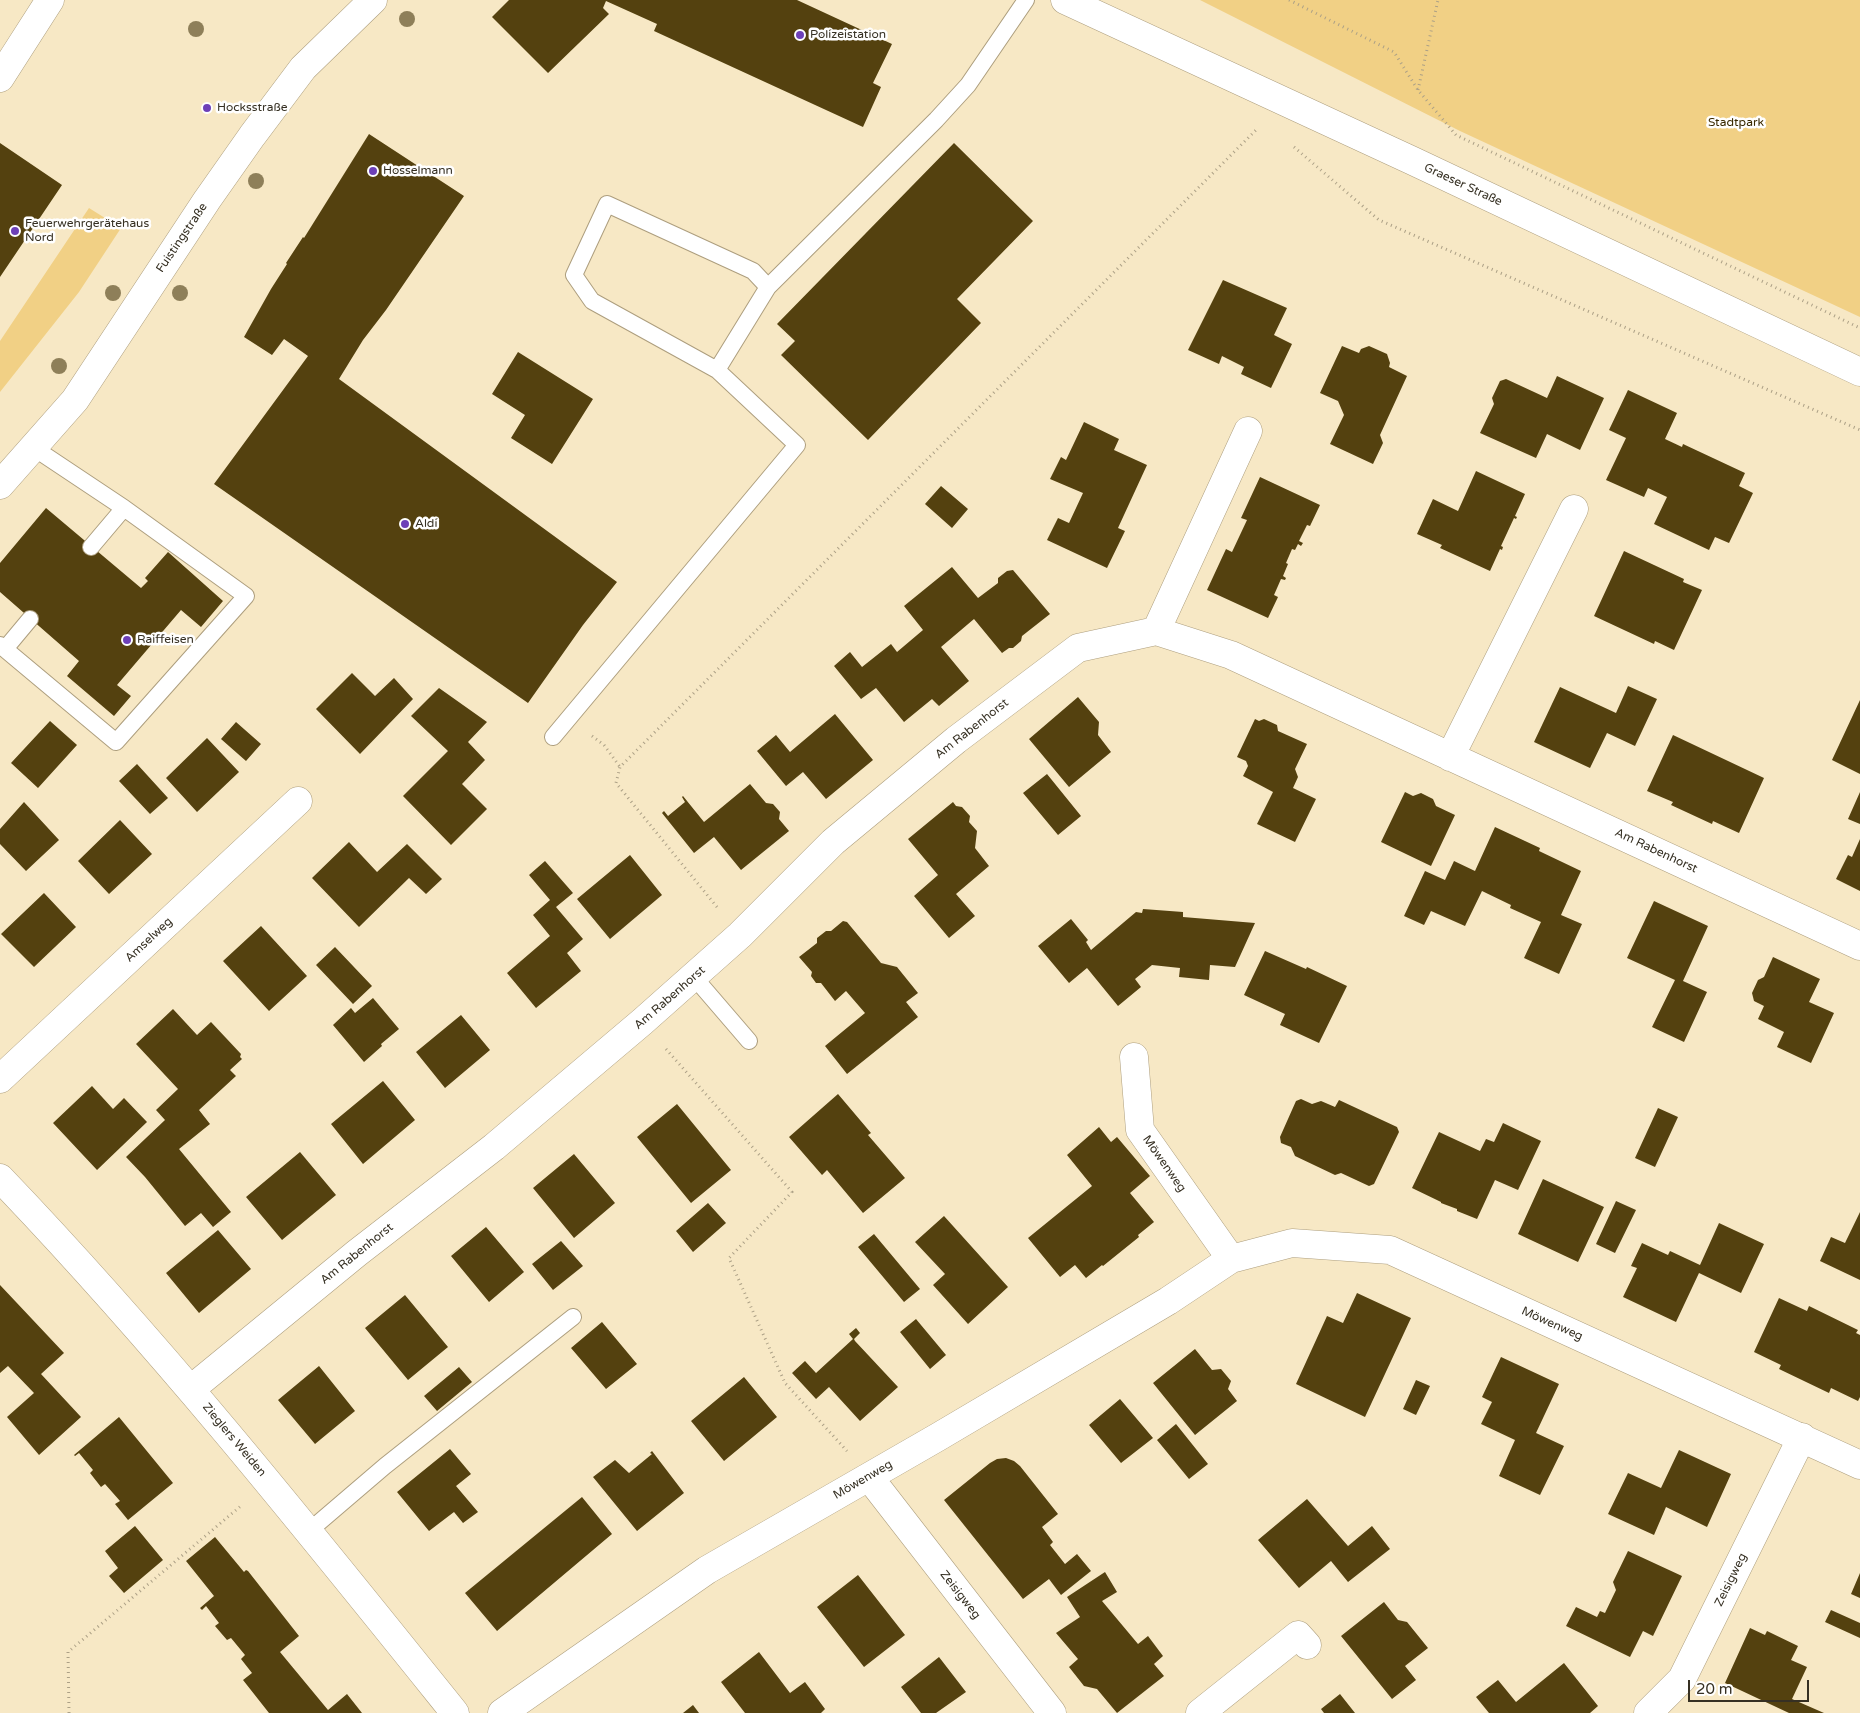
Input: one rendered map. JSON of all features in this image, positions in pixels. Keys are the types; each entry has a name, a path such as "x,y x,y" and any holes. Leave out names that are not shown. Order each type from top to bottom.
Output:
{"street":[{"path":"0,78 50,0"},
{"name":"Fuistingstraße","path":"0,485 75,400 213,192 303,68 374,0"},
{"name":"Graeser Straße","path":"1065,0 1422,165 1860,372"},
{"path":"1156,631 1248,431"},
{"path":"1450,757 1574,509"},
{"name":"Am Rabenhorst","path":"191,1389 357,1253 494,1147 694,977 740,935 833,842 956,740 1078,648 1156,631 1231,655 1860,946"},
{"name":"Amselweg","path":"0,1079 298,802"},
{"name":"Möwenweg","path":"1134,1057 1140,1130 1231,1259"},
{"name":"Zieglers Weiden","path":"0,1178 66,1246 191,1389 270,1483 455,1713"},
{"name":"Möwenweg","path":"502,1713 707,1570 1168,1301 1231,1259 1292,1244 1390,1250 1860,1465"},
{"name":"Zeisigweg","path":"1648,1713 1682,1679 1802,1437"},
{"name":"Zeisigweg","path":"869,1477 1052,1713"},
{"path":"1200,1713 1298,1635 1307,1644"}],"lane":[{"path":"717,370 768,287 936,120 968,85 1026,0"},
{"path":"553,737 797,445 717,370 592,301 574,275 607,204 753,272 768,287"},
{"path":"30,619 3,647 116,742 246,596 124,508 34,448"},
{"path":"91,547 124,508"},
{"path":"694,977 749,1041"},
{"path":"309,1531 384,1466 573,1317"}],"path":[{"path":"1289,0 1394,52 1418,90 1456,135 1860,328"},
{"path":"1418,90 1438,0"},
{"path":"740,935 616,783 620,766 1257,128"},
{"path":"1293,146 1379,220 1860,430"},
{"path":"568,718 604,745 620,766"},
{"path":"642,1022 792,1192 729,1258 785,1383 869,1477"},
{"path":"68,1713 68,1652 270,1483"}],"green space":[{"name":"Stadtpark","path":"1200,0 1860,0 1860,317 1460,131"},
{"path":"89,208 121,228 79,292 0,392 0,341"}],"building":[{"path":"509,0 797,0 892,44 873,83 881,87 863,127 654,31 657,24 606,1 603,8 609,14 548,73 492,17"},
{"name":"Aldi","path":"369,134 464,196 386,310 363,340 339,379 617,582 583,625 528,703 214,484 308,356 284,339 272,355 244,337 286,263 304,238"},
{"name":"Feuerwehrgerätehaus Nord","path":"0,143 62,185 0,277"},
{"path":"954,143 1033,221 957,299 981,323 868,440 781,355 795,341 777,324"},
{"path":"1223,280 1287,308 1274,335 1292,344 1271,388 1241,374 1244,367 1222,356 1219,364 1188,350"},
{"path":"1342,346 1359,353 1361,349 1369,346 1387,354 1390,363 1389,367 1407,376 1380,435 1383,443 1373,464 1330,444 1344,415 1338,401 1320,393"},
{"path":"518,352 593,399 552,464 511,438 525,415 492,394"},
{"path":"1557,376 1604,398 1580,450 1547,434 1536,458 1480,433 1494,404 1492,398 1500,381 1506,379 1547,398"},
{"path":"1628,390 1677,413 1665,439 1682,447 1683,444 1745,473 1739,486 1753,493 1729,543 1715,537 1709,550 1654,524 1667,497 1648,488 1644,497 1606,480 1626,438 1609,430"},
{"path":"1084,422 1119,439 1114,450 1147,465 1118,528 1125,531 1107,568 1047,540 1058,518 1069,523 1083,493 1050,479 1061,457 1066,460"},
{"path":"1476,471 1525,494 1515,516 1517,517 1516,519 1514,518 1501,546 1503,547 1502,550 1500,549 1490,571 1440,548 1442,545 1417,534 1433,499 1458,511"},
{"path":"1260,477 1320,505 1310,526 1307,525 1299,541 1303,543 1301,546 1298,544 1295,550 1292,549 1283,576 1286,578 1285,580 1281,579 1274,595 1278,597 1268,618 1207,590 1226,549 1232,552 1247,520 1241,518"},
{"path":"941,486 968,509 952,528 925,504"},
{"path":"46,508 141,588 148,581 145,578 168,552 223,601 201,627 181,610 117,685 131,696 114,716 67,676 79,661 0,592 0,563"},
{"path":"1624,551 1684,579 1683,582 1702,590 1674,650 1655,641 1654,644 1594,616"},
{"path":"952,567 978,598 998,583 998,578 1007,571 1013,570 1050,614 1022,636 1021,641 1013,648 1009,648 1002,653 974,619 941,647 969,681 939,706 932,699 904,722 876,688 861,699 834,666 850,652 862,667 891,644 897,652 923,630 904,606"},
{"path":"352,673 375,696 394,678 413,699 360,754 316,709"},
{"path":"1628,686 1657,699 1635,746 1607,733 1590,768 1534,742 1560,687 1616,713"},
{"path":"439,688 487,722 468,742 485,760 462,784 487,809 451,845 403,796 448,751 411,716"},
{"path":"1078,697 1099,722 1098,735 1111,752 1069,787 1029,739"},
{"path":"1860,700 1860,774 1832,760"},
{"path":"835,714 873,760 826,799 803,772 786,786 757,751 776,735 790,752"},
{"path":"1255,719 1259,721 1264,719 1277,725 1278,731 1307,744 1295,769 1298,777 1293,788 1316,799 1295,842 1257,824 1273,792 1243,776 1248,766 1246,761 1237,757"},
{"path":"50,721 77,745 38,788 11,763"},
{"path":"236,722 261,744 246,761 221,739"},
{"path":"1673,735 1764,778 1739,833 1713,821 1712,824 1671,805 1673,802 1647,791"},
{"path":"207,738 239,772 197,812 166,778"},
{"path":"137,764 168,798 150,814 119,781"},
{"path":"1047,774 1081,816 1058,835 1023,793"},
{"path":"750,784 766,803 773,804 780,812 779,819 789,831 741,870 714,837 694,853 662,813 664,811 668,816 685,802 683,796 704,822"},
{"path":"1405,792 1413,796 1421,793 1433,799 1436,806 1455,815 1431,866 1381,842"},
{"path":"1860,792 1860,824 1848,819"},
{"path":"24,802 59,840 26,871 0,844 0,829"},
{"path":"953,802 956,806 962,807 970,816 969,822 977,831 975,848 989,866 956,894 975,916 949,938 914,896 938,875 908,839"},
{"path":"120,820 152,854 109,894 78,861"},
{"path":"1495,827 1540,848 1539,851 1581,871 1561,915 1582,924 1559,974 1524,958 1541,922 1510,908 1511,905 1482,891 1465,926 1431,911 1424,925 1404,916 1425,871 1445,880 1454,861 1475,871"},
{"path":"1860,839 1860,891 1836,879 1848,855 1852,857"},
{"path":"349,842 377,872 407,844 442,879 426,894 409,878 359,927 312,878"},
{"path":"630,855 662,895 610,939 577,899"},
{"path":"545,861 573,893 556,907 583,939 567,953 581,971 536,1008 507,973 550,936 533,915 550,900 529,875"},
{"path":"44,893 76,927 34,967 1,934"},
{"path":"1654,901 1708,926 1683,981 1707,992 1684,1042 1652,1027 1675,980 1627,958"},
{"path":"1143,909 1183,912 1183,917 1255,923 1235,967 1210,965 1209,980 1179,977 1180,968 1152,965 1135,979 1141,987 1118,1006 1087,968 1069,983 1038,946 1071,919 1088,940 1086,942 1091,950 1136,912 1142,913"},
{"path":"843,921 847,922 881,963 897,967 918,993 906,1002 918,1017 847,1074 825,1046 865,1013 846,991 835,1001 821,983 816,983 811,976 812,972 799,957 817,943 817,938 826,931 831,931"},
{"path":"261,926 307,976 269,1011 223,961"},
{"path":"335,947 372,986 353,1004 316,965"},
{"path":"1265,951 1306,969 1307,967 1347,986 1319,1043 1280,1025 1285,1014 1244,995"},
{"path":"1773,957 1820,979 1809,1002 1834,1013 1811,1063 1777,1047 1784,1032 1758,1019 1764,1006 1754,1001 1752,993 1758,980 1764,977"},
{"path":"373,998 399,1029 364,1062 333,1025 351,1008 355,1013"},
{"path":"173,1009 197,1035 211,1022 241,1054 240,1057 242,1059 230,1070 236,1076 199,1110 210,1124 179,1149 231,1212 213,1227 201,1213 185,1226 126,1157 165,1120 156,1110 178,1089 136,1044"},
{"path":"461,1015 490,1050 445,1088 416,1052"},
{"path":"383,1081 415,1120 363,1164 331,1124"},
{"path":"92,1086 113,1109 124,1098 147,1122 97,1170 53,1123"},
{"path":"838,1094 871,1133 868,1135 905,1178 863,1213 827,1170 822,1175 789,1137"},
{"path":"1301,1099 1312,1104 1321,1101 1335,1107 1339,1100 1397,1127 1399,1132 1374,1184 1369,1186 1341,1173 1335,1175 1295,1156 1291,1147 1281,1143 1280,1137 1296,1101"},
{"path":"677,1104 731,1170 691,1203 637,1137"},
{"path":"1658,1108 1678,1117 1655,1167 1635,1158"},
{"path":"1503,1123 1541,1141 1518,1190 1495,1180 1477,1219 1412,1188 1439,1132 1480,1151 1486,1139 1494,1142"},
{"path":"1099,1127 1111,1142 1117,1137 1150,1176 1130,1193 1154,1222 1138,1235 1139,1237 1086,1278 1075,1265 1060,1277 1028,1238 1092,1186 1067,1155"},
{"path":"300,1152 336,1195 282,1240 246,1197"},
{"path":"574,1154 615,1203 574,1238 533,1188"},
{"path":"1543,1179 1604,1207 1578,1262 1518,1234"},
{"path":"1616,1201 1636,1210 1615,1253 1596,1244"},
{"path":"708,1203 726,1223 693,1252 676,1231"},
{"path":"1860,1212 1860,1280 1820,1261 1831,1237 1845,1243"},
{"path":"944,1216 1008,1287 968,1324 933,1285 945,1274 915,1242"},
{"path":"1719,1223 1764,1244 1741,1293 1699,1273 1676,1322 1623,1297 1637,1268 1631,1266 1642,1243 1668,1255 1670,1251 1700,1265"},
{"path":"486,1227 524,1272 489,1302 451,1256"},
{"path":"218,1230 251,1269 199,1313 166,1273"},
{"path":"874,1234 920,1289 904,1302 858,1247"},
{"path":"561,1241 583,1266 553,1290 532,1264"},
{"path":"0,1285 64,1353 41,1374 81,1417 39,1455 7,1417 34,1393 8,1366 0,1373"},
{"path":"1357,1293 1411,1318 1365,1417 1296,1384 1327,1316 1343,1323"},
{"path":"405,1295 448,1347 408,1380 365,1328"},
{"path":"1779,1298 1807,1311 1809,1306 1858,1330 1856,1333 1860,1335 1860,1397 1858,1401 1831,1388 1829,1393 1779,1369 1781,1365 1754,1352"},
{"path":"916,1319 946,1355 930,1369 900,1332"},
{"path":"602,1322 637,1364 606,1389 571,1348"},
{"path":"856,1328 860,1333 854,1339 855,1341 898,1387 860,1421 829,1387 816,1399 792,1373 805,1361 816,1373 853,1339 849,1334"},
{"path":"1195,1349 1212,1370 1221,1369 1231,1381 1228,1389 1237,1401 1195,1435 1153,1383"},
{"path":"1501,1357 1559,1384 1536,1433 1564,1446 1540,1495 1499,1476 1515,1440 1481,1424 1492,1402 1482,1397"},
{"path":"319,1366 355,1411 315,1444 278,1400"},
{"path":"459,1367 472,1382 437,1411 424,1396"},
{"path":"744,1377 777,1417 724,1461 691,1421"},
{"path":"1416,1380 1430,1386 1416,1415 1403,1409"},
{"path":"1120,1399 1153,1438 1121,1463 1089,1425"},
{"path":"119,1417 173,1483 128,1520 115,1504 120,1501 105,1484 101,1487 90,1473 93,1470 79,1453 74,1455"},
{"path":"1176,1424 1208,1464 1189,1479 1157,1440"},
{"path":"450,1449 471,1474 456,1486 478,1512 463,1523 454,1512 429,1531 397,1492"},
{"path":"1679,1450 1731,1474 1707,1527 1666,1507 1654,1535 1608,1514 1628,1473 1661,1488"},
{"path":"652,1451 684,1493 637,1531 593,1477 615,1460 629,1473 652,1454 650,1453"},
{"path":"1006,1458 1020,1466 1058,1514 1042,1527 1053,1542 1050,1545 1065,1564 1077,1554 1091,1571 1061,1595 1049,1579 1023,1599 944,1500 990,1463 997,1459"},
{"path":"582,1497 612,1534 497,1631 465,1593"},
{"path":"1307,1499 1348,1546 1372,1526 1390,1549 1348,1582 1331,1561 1299,1588 1258,1540"},
{"path":"135,1526 163,1560 124,1593 109,1576 118,1568 105,1551"},
{"path":"215,1537 244,1572 248,1571 299,1636 280,1652 328,1710 347,1694 362,1713 269,1713 243,1680 252,1673 241,1659 245,1655 231,1638 227,1640 215,1626 219,1623 206,1606 202,1610 200,1608 214,1596 186,1561"},
{"path":"1628,1551 1682,1576 1653,1636 1643,1631 1630,1657 1566,1626 1576,1607 1597,1617 1600,1611 1605,1613 1616,1590 1613,1582"},
{"path":"1105,1572 1117,1592 1102,1601 1138,1644 1148,1636 1163,1656 1154,1664 1164,1676 1117,1713 1097,1689 1084,1686 1069,1667 1078,1659 1056,1633 1080,1617 1067,1597"},
{"path":"1860,1573 1860,1598 1851,1594"},
{"path":"858,1575 905,1635 864,1667 817,1607"},
{"path":"1384,1602 1398,1620 1407,1622 1428,1648 1405,1666 1416,1680 1392,1699 1341,1636"},
{"path":"1831,1610 1860,1623 1860,1638 1825,1622"},
{"path":"1750,1628 1765,1635 1767,1631 1798,1646 1791,1660 1807,1667 1792,1699 1824,1713 1789,1713 1725,1683"},
{"path":"759,1652 790,1693 805,1682 825,1709 821,1713 745,1713 721,1682"},
{"path":"939,1657 966,1692 936,1713 921,1713 901,1687"},
{"path":"1564,1663 1598,1706 1590,1713 1489,1713 1476,1697 1498,1680 1516,1702"},
{"path":"1340,1694 1355,1713 1324,1713 1321,1709"},
{"path":"693,1705 699,1713 683,1713"}],"place":[{"name":"Polizeistation","path":"800,35"},
{"name":"Hocksstraße","path":"207,108"},
{"name":"Hosselmann","path":"373,171"},
{"name":"Feuerwehrgerätehaus Nord","path":"15,231"},
{"name":"Aldi","path":"405,524"},
{"name":"Raiffeisen","path":"127,640"}]}
